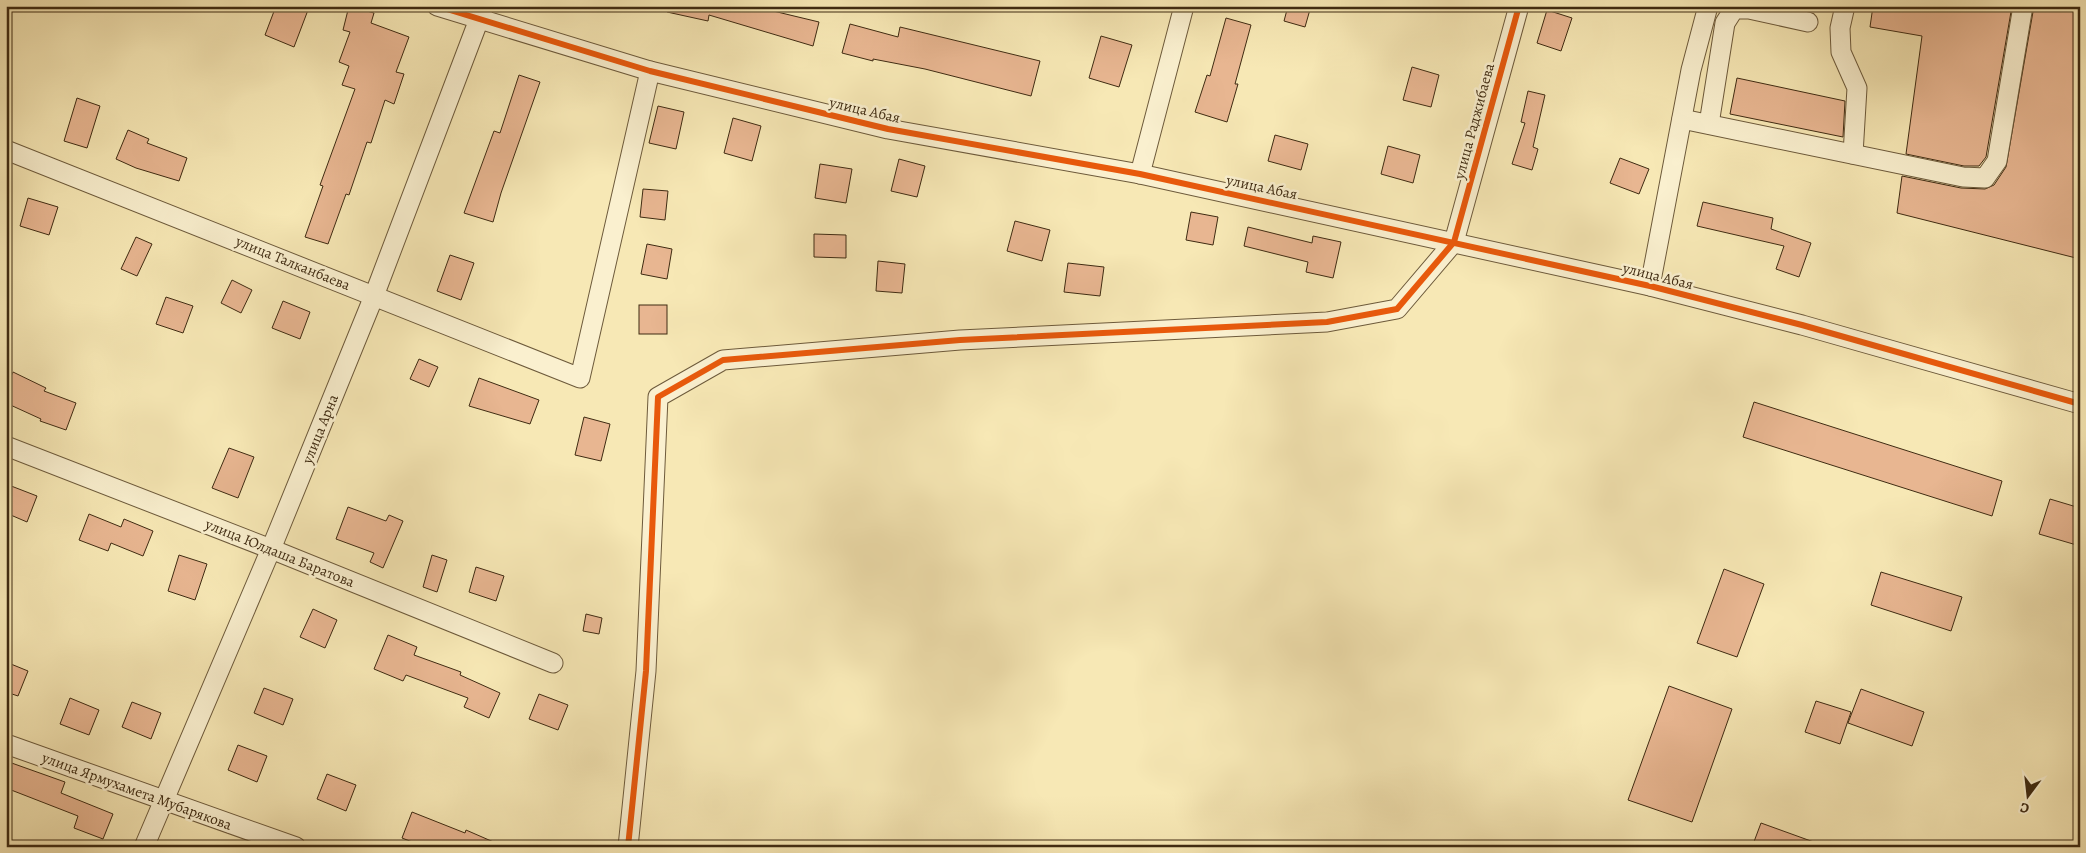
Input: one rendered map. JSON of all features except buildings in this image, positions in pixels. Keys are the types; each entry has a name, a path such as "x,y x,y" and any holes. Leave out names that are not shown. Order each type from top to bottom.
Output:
{"street":[{"name":"улица Абая","path":"438,6 482,13 650,71 888,129 1140,174 1650,286 1802,325 2080,404"},
{"path":"1140,174 1184,6"},
{"name":"улица Раджибаева","path":"1454,242 1519,6"},
{"path":"1650,286 1691,70 1708,6"},
{"path":"1845,6 1840,28 1841,52 1857,88 1853,154"},
{"path":"1682,119 1963,177 1985,178 1997,161 2023,6"},
{"path":"1709,124 1725,23 1734,9 1749,9 1808,22"},
{"name":"улица Арна","path":"144,847 271,549 374,296 482,13"},
{"name":"улица Талканбаева","path":"6,150 580,378 650,71"},
{"path":"628,847 646,670 658,397 723,360 960,340 1327,322 1397,309 1454,242"},
{"name":"улица Юлдаша Баратова","path":"6,446 271,549 553,663"},
{"name":"улица Ярмухамета Мубарякова","path":"6,744 296,847"}],"cycle path":[{"path":"437,6 650,71 888,129 1140,174 1650,286 1802,325 2080,404"},
{"path":"628,847 646,671 658,397 723,360 960,340 1327,322 1397,309 1454,242 1519,6"}]}
